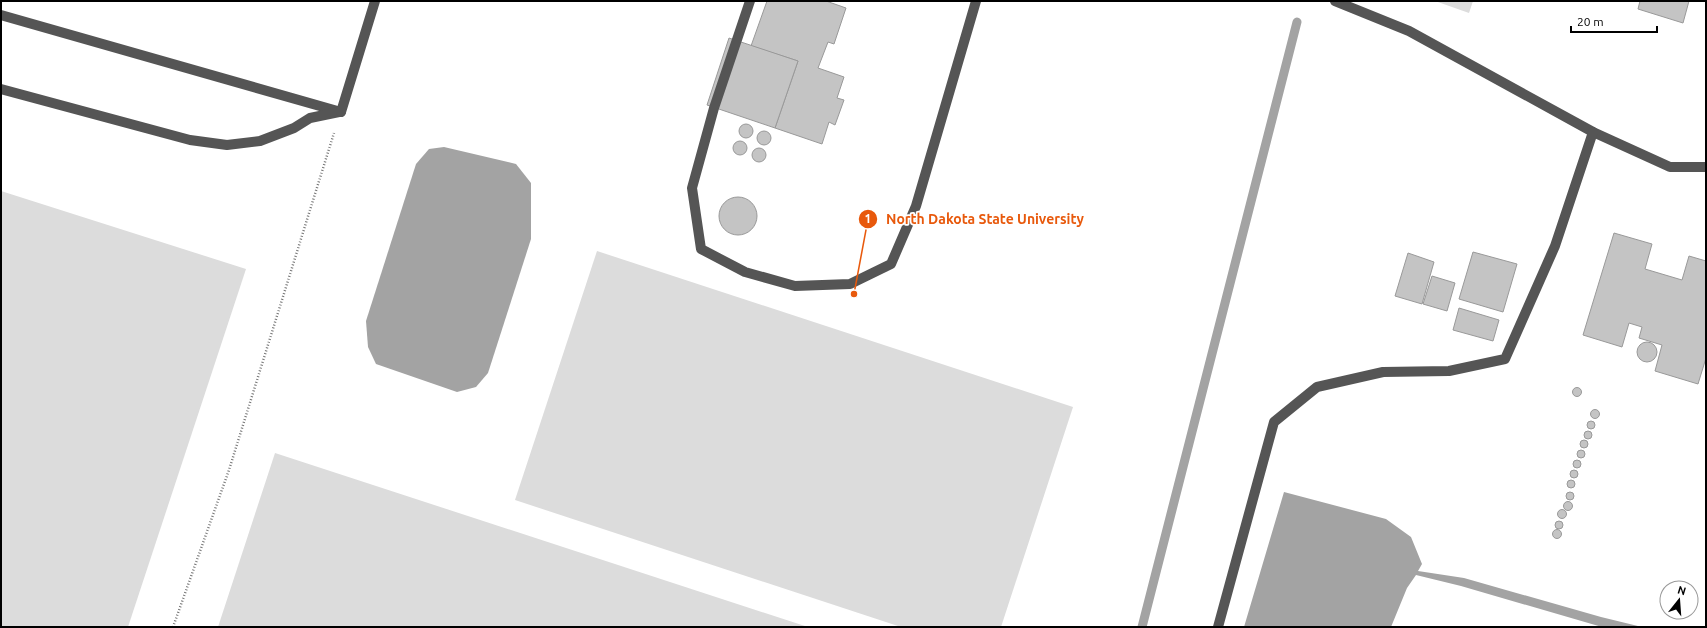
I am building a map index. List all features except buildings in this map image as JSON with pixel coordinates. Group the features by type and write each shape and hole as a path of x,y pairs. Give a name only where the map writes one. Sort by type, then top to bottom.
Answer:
{"street":[{"path":"341,112 375,1"},
{"path":"750,1 714,108 692,188 701,249 745,272 795,286 850,284 891,264 916,206 976,1"},
{"path":"1335,1 1409,31 1593,132 1670,167 1706,167"},
{"path":"1,15 341,112"},
{"path":"1,89 190,140 227,145 260,141 294,128 310,118 341,112"},
{"path":"1218,627 1274,422 1317,387 1383,372 1449,371 1505,358 1554,246 1593,132"}],"path":[{"path":"173,627 229,470 341,112"}],"shaded area":[{"path":"1435,1 1473,1 1469,13"},
{"path":"444,147 516,164 531,183 531,239 488,373 476,387 457,392 376,364 368,347 366,321 416,164 429,149"},
{"path":"1,191 246,269 128,627 1,627"},
{"path":"597,251 1073,407 1001,627 901,627 515,500"},
{"path":"275,453 808,627 218,627"},
{"path":"1284,492 1386,519 1411,537 1422,564 1418,571 1464,578 1601,617 1642,627 1602,627 1461,586 1416,575 1407,588 1391,627 1244,627"}],"waterway":[{"path":"1142,627 1297,22"}],"place":[{"name":"North Dakota State University","path":"854,294"}]}
